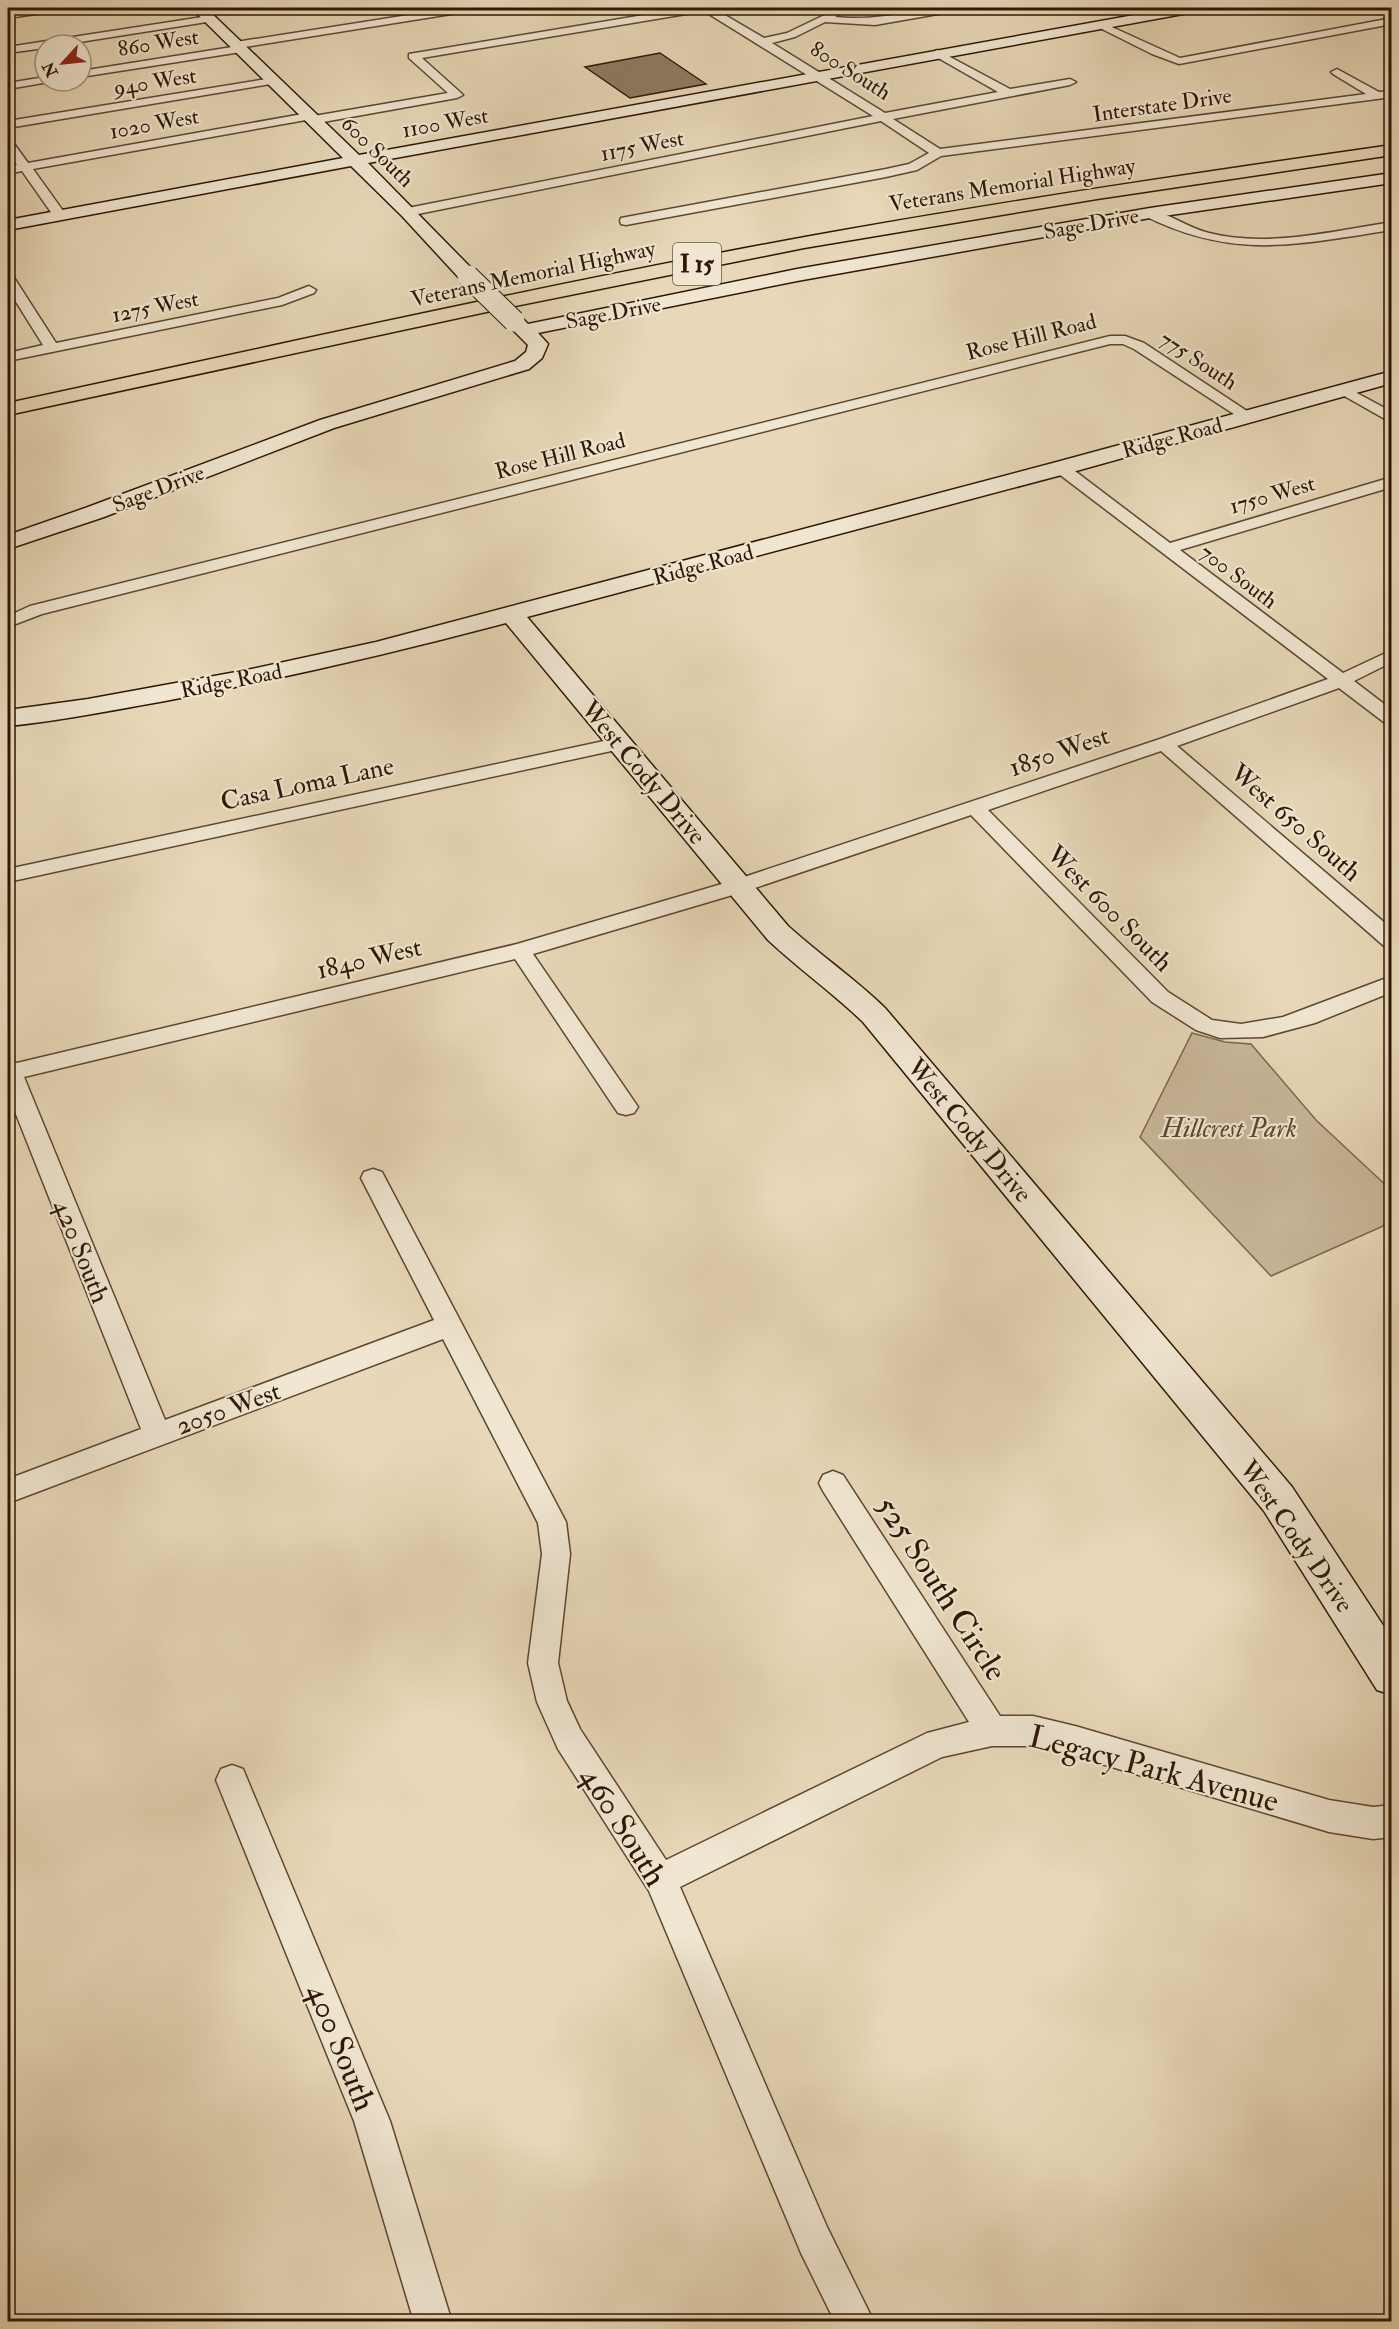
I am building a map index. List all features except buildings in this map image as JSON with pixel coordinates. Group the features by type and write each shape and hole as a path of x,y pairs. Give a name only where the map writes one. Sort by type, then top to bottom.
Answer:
{"highway":[{"name":"Veterans Memorial Highway","path":"333,320 566,271 978,196 1392,134"},
{"name":"Veterans Memorial Highway","path":"8,409 572,288 805,243 993,210 1392,150"}],"street":[{"path":"8,15 57,8"},
{"name":"860 West","path":"93,72 470,8"},
{"name":"1020 West","path":"8,170 457,94 413,56 702,8"},
{"name":"800 South","path":"707,8 819,76 938,153"},
{"path":"762,42 791,35 844,8"},
{"path":"824,20 853,24 876,23 955,8"},
{"name":"1100 West","path":"8,225 819,76 937,52 993,45 1194,8"},
{"path":"8,50 203,13"},
{"name":"600 South","path":"203,13 408,212 468,276 519,325"},
{"path":"1100,25 1179,61 1392,21"},
{"path":"937,52 1010,94"},
{"path":"1337,72 1376,95"},
{"name":"940 West","path":"8,125 273,81"},
{"path":"8,86 33,82"},
{"name":"1175 West","path":"408,212 1070,82"},
{"name":"Interstate Drive","path":"626,221 886,173 913,166 938,153 1392,94"},
{"path":"8,144 60,215"},
{"name":"Sage Drive","path":"519,325 1150,213 1392,178"},
{"path":"1150,213 1193,233 1233,242 1268,244 1392,226"},
{"path":"8,279 52,348"},
{"name":"1275 West","path":"8,357 282,301 309,290"},
{"name":"Sage Drive","path":"8,542 96,512 327,424 522,365 535,354 538,344 519,325"},
{"name":"Rose Hill Road","path":"8,622 36,610 1087,345 1110,340 1125,340"},
{"name":"775 South","path":"1125,340 1139,346 1248,417"},
{"name":"Ridge Road","path":"8,718 88,707 247,678 379,649 1061,468 1392,377"},
{"path":"1344,390 1392,419"},
{"name":"700 South","path":"1061,468 1392,719"},
{"name":"1750 West","path":"1166,549 1392,482"},
{"name":"West Cody Drive","path":"513,615 618,744 778,933 804,957 848,989 874,1015 1278,1499 1392,1676"},
{"name":"1850 West","path":"740,886 1164,744 1341,681 1392,655"},
{"name":"Casa Loma Lane","path":"8,876 618,744"},
{"name":"West 650 South","path":"1164,744 1392,941"},
{"name":"West 600 South","path":"975,808 1160,997 1190,1018 1219,1030 1253,1032 1279,1027 1392,983"},
{"name":"1840 West","path":"8,1071 520,951 740,886"},
{"path":"520,951 626,1107"},
{"name":"420 South","path":"8,1071 156,1434"},
{"name":"460 South","path":"373,1178 552,1522 556,1554 543,1663 552,1702 569,1739 660,1880 814,2240 855,2322"},
{"name":"2050 West","path":"8,1491 448,1326"},
{"name":"525 South Circle","path":"832,1483 992,1731"},
{"name":"Legacy Park Avenue","path":"660,1880 938,1743 992,1731 1033,1731 1075,1741 1329,1816 1372,1823 1392,1821"},
{"name":"400 South","path":"232,1780 372,2121 433,2322"}],"green space":[{"name":"Hillcrest Park","path":"1192,1033 1225,1042 1251,1044 1316,1120 1391,1190 1390,1223 1271,1276 1140,1137"}]}
